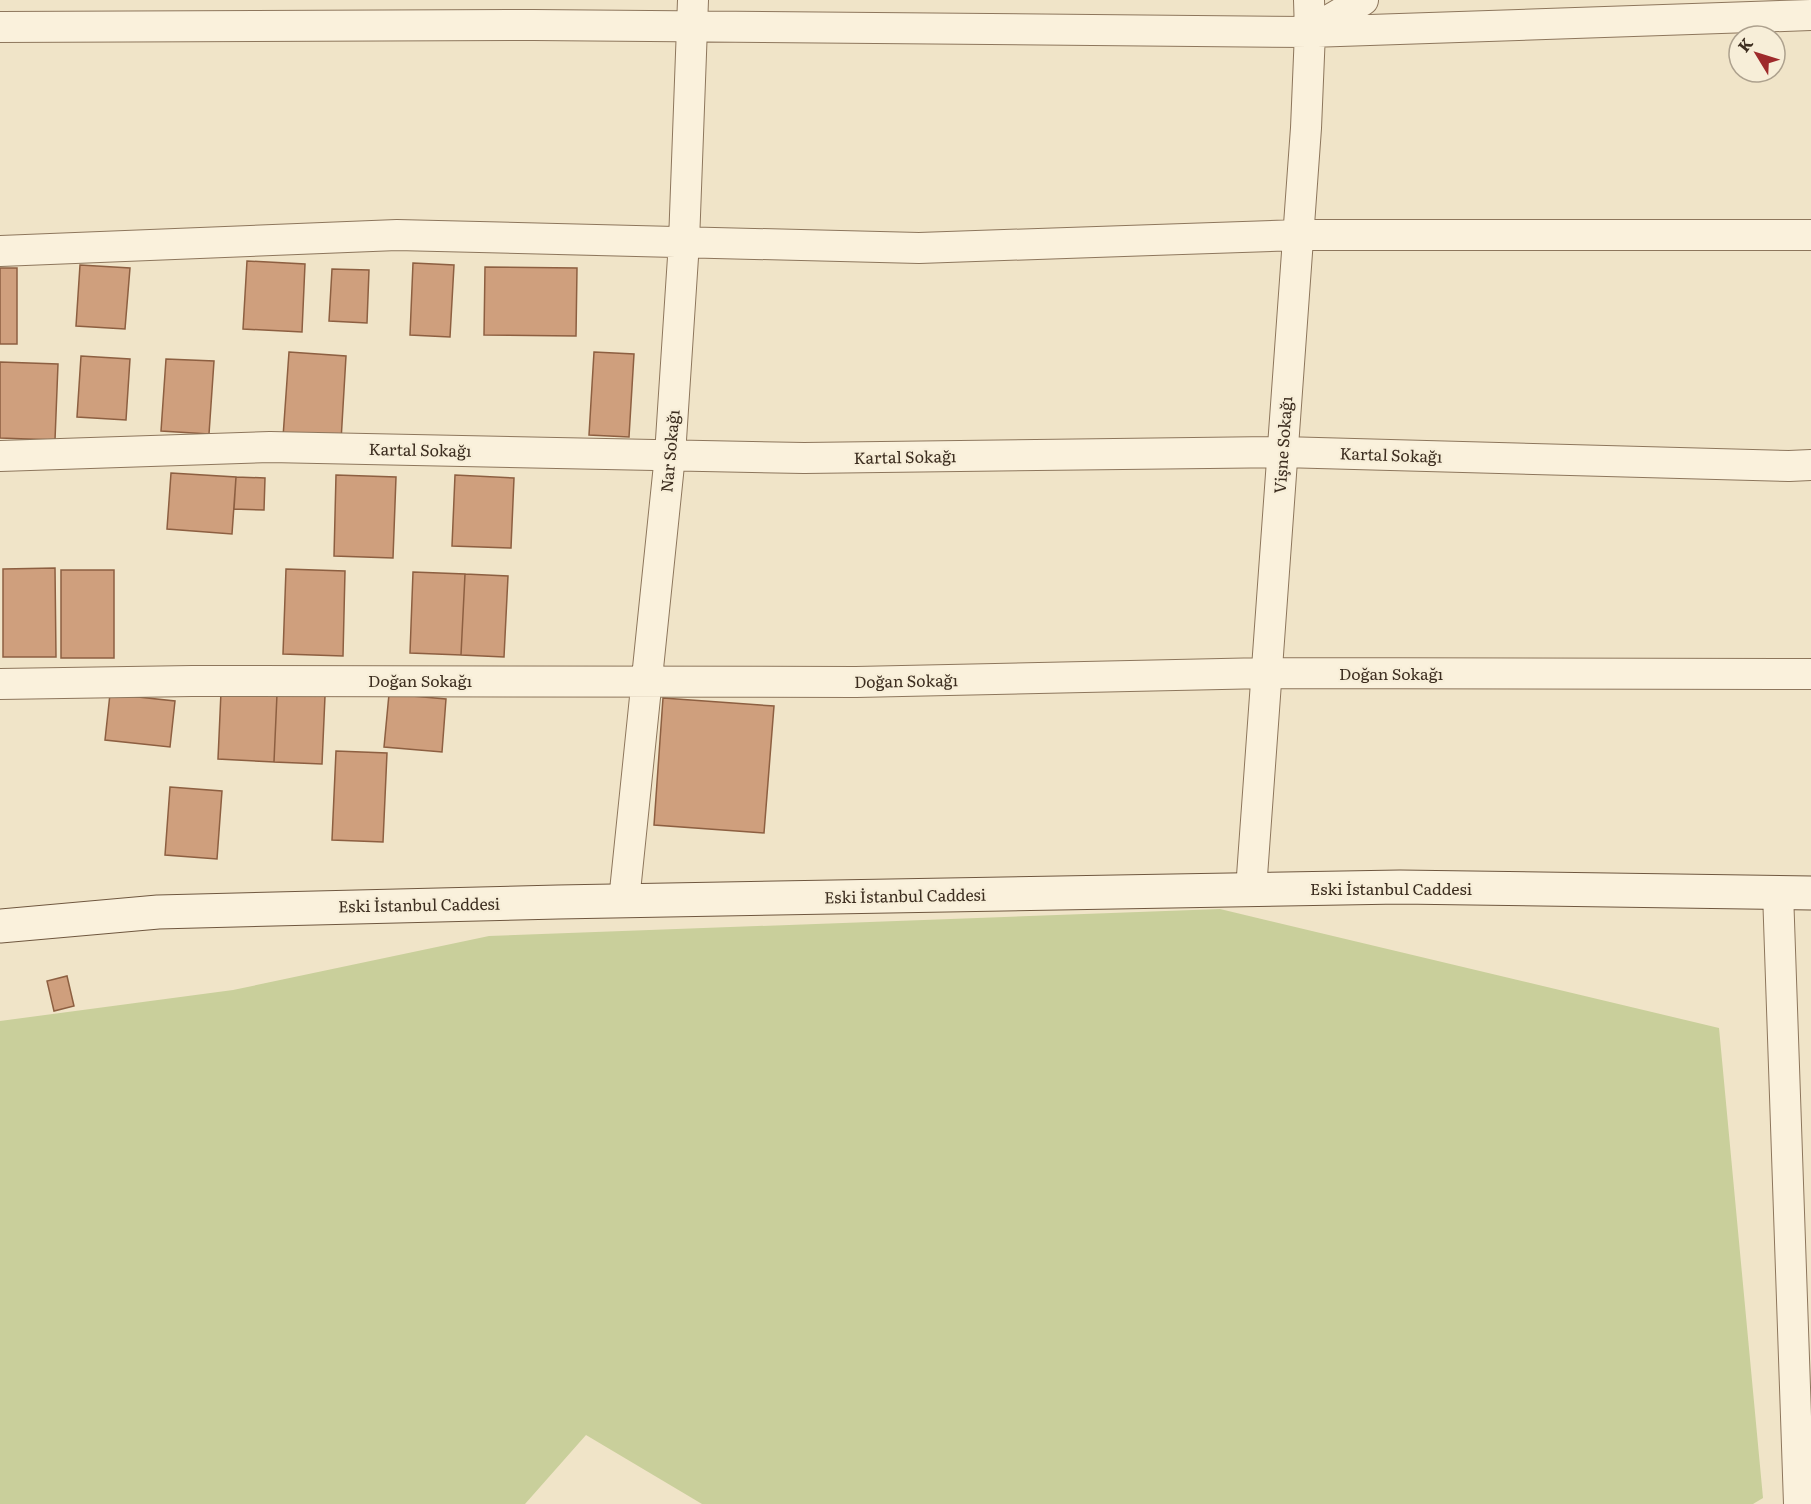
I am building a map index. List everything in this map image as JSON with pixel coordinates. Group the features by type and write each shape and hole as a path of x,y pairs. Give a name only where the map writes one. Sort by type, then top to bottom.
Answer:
{"main road":[{"name":"Eski İstanbul Caddesi","path":"0,926 158,912 624,901 1400,888 1811,893"}],"street":[{"name":"Vişne Sokağı","path":"1251,890 1298,235 1310,32 1309,0"},
{"path":"1310,32 1363,0"},
{"path":"0,27 510,25 693,13 1310,32 1666,10 1811,15"},
{"name":"Nar Sokağı","path":"624,901 670,455 684,242 693,13"},
{"path":"0,251 397,235 919,248 1298,235 1811,235"},
{"name":"Kartal Sokağı","path":"0,456 270,447 804,458 1282,452 1811,465"},
{"name":"Doğan Sokağı","path":"0,684 192,681 868,682 1267,674 1811,674"},
{"path":"1778,892 1799,1504"}],"green space":[{"path":"1220,909 1719,1028 1763,1498 1753,1504 702,1504 586,1435 525,1504 0,1504 0,1021 233,990 489,936"}],"building":[{"path":"247,261 305,264 302,332 243,329"},
{"path":"413,263 454,265 450,337 410,335"},
{"path":"80,265 130,268 125,329 76,326"},
{"path":"485,267 577,268 576,336 484,335"},
{"path":"0,268 17,268 17,344 0,344"},
{"path":"332,269 369,270 367,323 329,321"},
{"path":"289,352 346,356 341,441 283,437"},
{"path":"594,352 634,354 629,437 589,435"},
{"path":"81,356 130,359 126,420 77,417"},
{"path":"166,359 214,361 209,434 161,431"},
{"path":"0,362 58,364 55,440 0,438"},
{"path":"171,473 236,477 232,534 167,529"},
{"path":"336,475 396,477 393,558 334,556"},
{"path":"455,475 514,478 511,548 452,546"},
{"path":"236,477 265,478 264,510 234,509"},
{"path":"55,568 56,657 3,657 3,569"},
{"path":"286,569 345,571 343,656 283,654"},
{"path":"61,570 114,570 114,658 61,658"},
{"path":"413,572 465,574 461,655 410,653"},
{"path":"465,574 508,576 504,657 461,655"},
{"path":"221,692 277,694 274,762 218,759"},
{"path":"110,694 175,701 170,747 105,740"},
{"path":"277,694 325,696 322,764 274,762"},
{"path":"389,694 446,699 442,752 384,747"},
{"path":"663,698 774,706 764,833 654,825"},
{"path":"336,751 387,753 383,842 332,840"},
{"path":"170,787 222,791 217,859 165,855"},
{"path":"67,976 74,1006 54,1011 47,981"}]}
